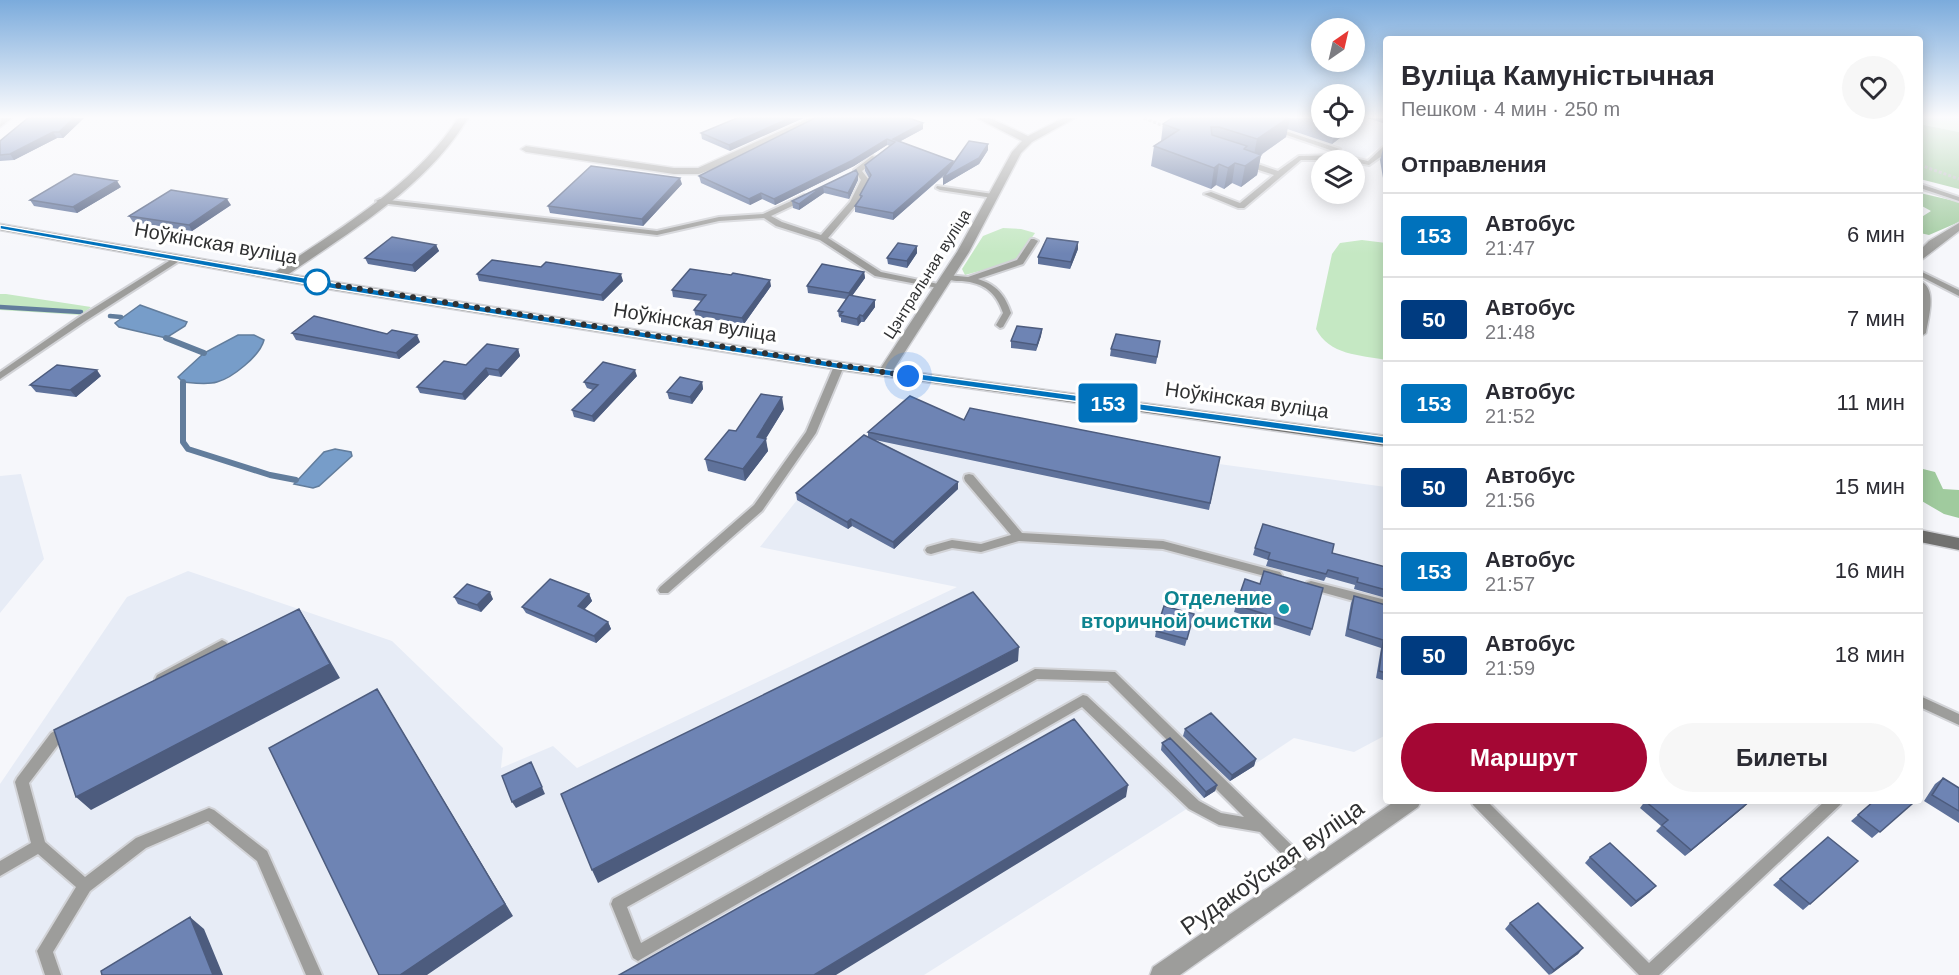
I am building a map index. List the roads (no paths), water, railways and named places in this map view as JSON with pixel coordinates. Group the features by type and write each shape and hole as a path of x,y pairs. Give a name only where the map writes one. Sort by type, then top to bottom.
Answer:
{"main road":[{"name":"Ноўкінская вуліца","path":"0,227 839,366 1383,441"},
{"path":"1923,537 1959,544"}],"street":[{"path":"279,275 380,201 426,164"},
{"path":"624,164 674,171 699,171 719,164"},
{"name":"Цэнтральная вуліца","path":"885,372 943,283 1011,164"},
{"path":"1923,254 1933,243 1959,226"},
{"path":"1923,293 1925,298 1923,312"},
{"name":"Рудакоўская вуліца","path":"1161,975 1407,804"}],"lane":[{"path":"848,176 868,164"},
{"path":"1248,164 1280,174"},
{"path":"1208,194 1241,206 1292,164"},
{"path":"823,238 853,203 865,180 858,170"},
{"path":"1923,187 1959,199"},
{"path":"940,188 993,196"},
{"path":"380,201 657,233 719,219 765,216 816,190"},
{"path":"765,216 779,224 823,238 878,274 943,283 969,279 1020,262 1034,241"},
{"path":"0,376 81,320 180,258"},
{"path":"1923,275 1959,293"},
{"path":"969,279 992,288 1004,298 1007,313 1000,325"},
{"path":"664,590 758,508 811,433 839,366"},
{"path":"969,478 1018,537"},
{"path":"930,550 952,544 981,548 1018,537 1163,545 1383,604"},
{"path":"149,685 222,645"},
{"path":"1265,828 1219,819 1194,805 1083,700 638,953 618,904 1035,674 1111,676 1265,828 1310,873"},
{"path":"1923,702 1959,720"},
{"path":"77,725 56,736 22,782 39,846 86,886"},
{"path":"1481,804 1649,974 1832,804"},
{"path":"53,975 45,951 86,886 141,843 209,814 262,856 314,975"},
{"path":"0,869 39,846"}],"water":[{"path":"140,305 187,322 185,326 166,338 119,327 115,323"},
{"path":"238,335 254,335 264,340 257,353 237,371 223,380 200,384 183,382 178,377 204,353"},
{"path":"335,449 351,452 352,456 319,486 313,488 294,484 324,452"}],"waterway":[{"path":"0,307 81,312"},
{"path":"110,316 121,317"},
{"path":"166,338 204,353"},
{"path":"183,382 183,442 188,449 270,475 296,480"}],"place":[{"name":"Отделение вторичной очистки","path":"1284,609"}]}
